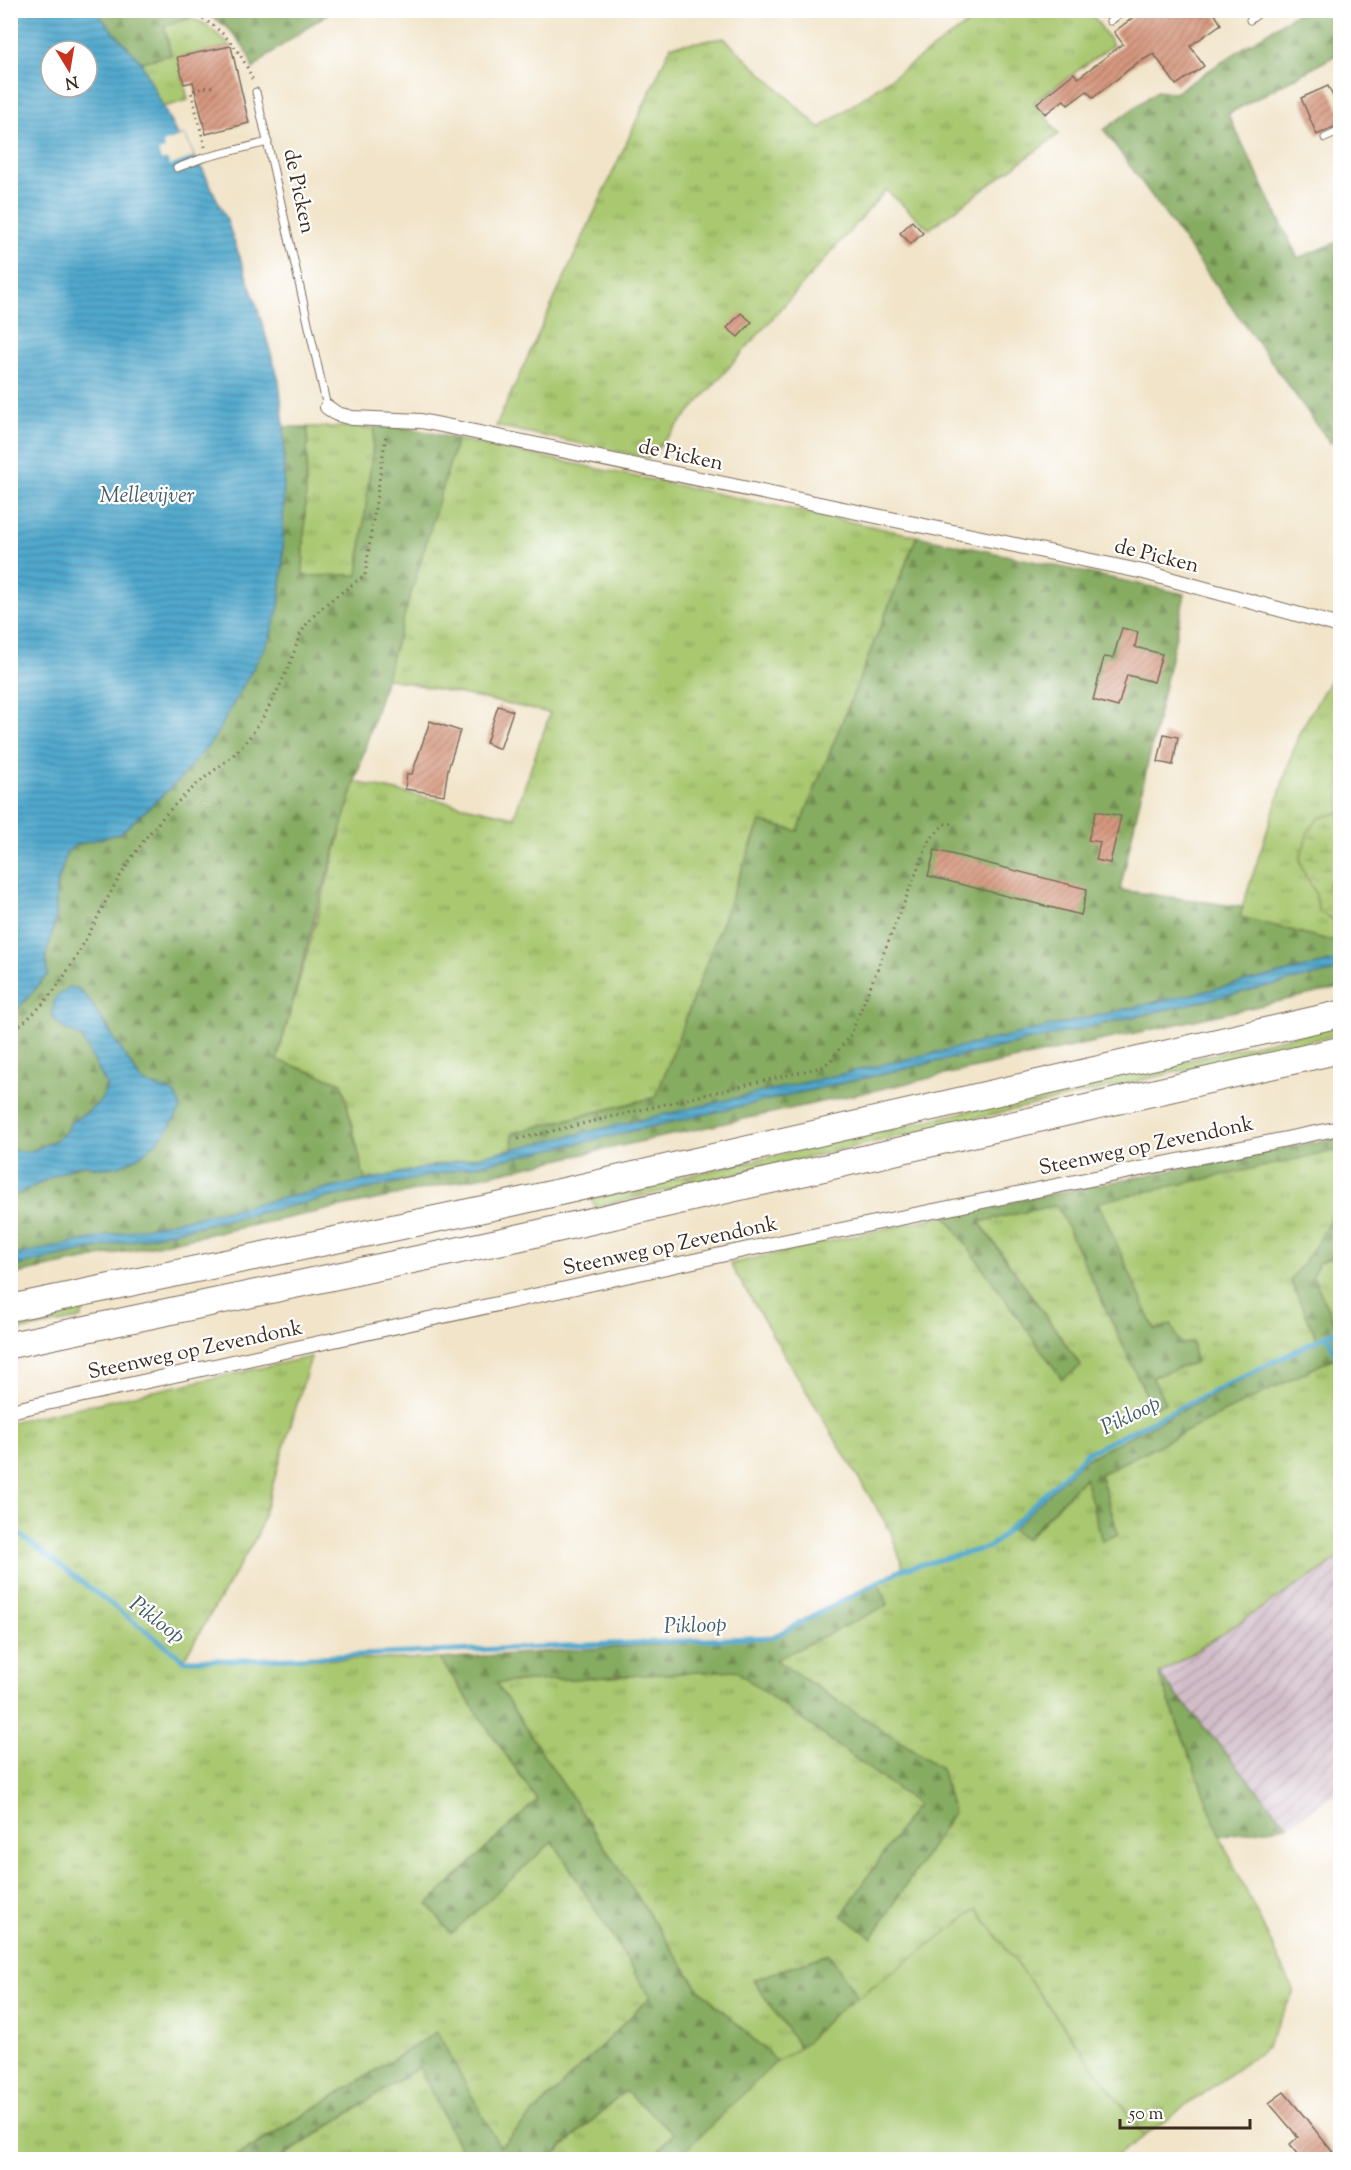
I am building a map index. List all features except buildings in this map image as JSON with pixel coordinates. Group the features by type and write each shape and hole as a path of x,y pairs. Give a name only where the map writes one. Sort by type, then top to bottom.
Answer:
{"highway":[{"path":"10,1308 519,1201 1341,1014"},
{"path":"10,1345 517,1238 1336,1053"}],"street":[{"name":"de Picken","path":"327,407 336,414 352,418 389,419 451,427 1144,572 1341,626"},
{"name":"Steenweg op Zevendonk","path":"10,1411 748,1249 1341,1128"}],"lane":[{"path":"1110,21 1125,10"},
{"path":"1250,20 1263,10"},
{"name":"de Picken","path":"256,92 318,380 327,407"},
{"path":"1325,138 1341,130"},
{"path":"177,168 208,157 268,142"}],"path":[{"path":"187,10 212,24 229,38 243,55 256,92"},
{"path":"208,157 191,91 213,86"},
{"path":"10,1032 42,1005 64,976 92,932 127,864 144,840 172,807 243,746 266,712 302,633 319,611 365,575 389,419"},
{"path":"518,1138 822,1067 831,1060 851,1034 928,841 944,824 956,823"}],"shaded area":[{"path":"1340,1558 1340,1791 1288,1826 1159,1674"}],"green space":[{"path":"266,10 267,12 331,11 267,56 253,69 250,59 234,34 219,21 201,11"},
{"path":"1301,10 1340,11 1340,53 1228,114 1298,258 1340,241 1340,441 1330,443 1104,130 1157,91 1175,93"},
{"path":"95,11 173,11 191,18 164,26 171,55 141,62"},
{"path":"986,11 1090,11 1113,45 1034,102 1059,134 929,229 886,190 649,458 496,426 671,46 724,38 820,128"},
{"path":"191,18 205,24 231,46 178,57 188,100 163,107 141,62 171,55 164,26"},
{"path":"284,427 308,427 303,576 358,575 375,427 405,427 457,439 315,916 277,1060 342,1083 365,1181 513,1149 512,1133 656,1097 760,822 798,831 917,536 1185,594 1120,890 1243,907 1240,917 1340,943 1340,988 370,1201 11,1275 11,1197 52,1176 76,1167 93,1166 160,1138 181,1108 158,1087 147,1085 140,1079 91,1003 79,989 75,1032 82,1038 107,1086 102,1099 89,1111 71,1122 65,1133 52,1142 29,1152 11,1150 10,1017 48,974 45,959 56,918 56,888 67,852 76,845 121,832 141,814 279,607 283,565"},
{"path":"308,427 375,427 358,575 303,576"},
{"path":"457,439 917,536 798,831 760,822 656,1097 512,1133 513,1149 365,1181 342,1083 277,1060 355,782 514,817 550,713 385,678"},
{"path":"1340,663 1340,943 1239,917 1299,733"},
{"path":"1340,812 1340,923 1319,912 1315,892 1302,869 1300,859 1308,832 1319,818"},
{"path":"1340,1025 1340,1034 595,1207 591,1198"},
{"path":"1340,1137 1340,1150 1098,1202 1155,1330 1171,1324 1181,1345 1192,1342 1196,1362 1152,1377 1165,1403 1152,1407 1057,1205 979,1222 1081,1366 1062,1379 945,1215"},
{"path":"1340,1150 1338,1204 1318,1244 1290,1280 1318,1341 1084,1460 1026,1540 1086,1476 1102,1541 1118,1533 1100,1474 1340,1355 1340,1558 1159,1674 1220,1836 1294,1991 1266,2048 1144,2136 977,1909 859,1999 829,1954 753,1980 800,2048 777,2061 698,1988 495,1683 735,1670 918,1804 842,1915 871,1937 941,1769 775,1660 888,1605 878,1581 903,1568 891,1532 730,1264 945,1215 1081,1366 979,1221 1057,1205 1152,1407 1152,1377 1195,1362 1192,1342 1182,1345 1155,1330 1097,1201"},
{"path":"1340,1184 1340,1233 1331,1258 1318,1263 1313,1276 1340,1336 1340,1355 1100,1474 1118,1534 1102,1541 1085,1477 1025,1540 1012,1529 1084,1460 1318,1341 1290,1280 1322,1235 1334,1211"},
{"path":"1340,1233 1340,1336 1313,1276 1317,1263 1331,1258"},
{"path":"85,1308 80,1319 11,1332 11,1323"},
{"path":"311,1357 258,1534 184,1659 440,1659 537,1800 428,1904 451,1933 553,1841 651,1997 499,2148 437,2032 232,2159 11,2159 10,1422"},
{"path":"878,1581 888,1605 775,1660 941,1768 953,1813 872,1938 842,1915 917,1804 735,1670 496,1683 698,1988 777,2061 677,2159 651,2159 674,2133 625,2091 549,2159 465,2159 419,2067 278,2159 232,2160 437,2032 500,2147 650,1997 553,1841 451,1934 428,1904 537,1800 440,1659 772,1637"},
{"path":"1159,1674 1288,1826 1220,1836"},
{"path":"977,1909 1144,2136 1111,2160 677,2159 777,2061 800,2048 829,2019"},
{"path":"829,1954 859,1999 829,2019 800,2048 753,1980"},
{"path":"419,2067 465,2159 278,2160"},
{"path":"625,2091 674,2133 651,2159 549,2160"}],"water":[{"name":"Mellevijver","path":"11,11 95,11 141,62 178,137 185,135 226,218 257,306 279,381 284,427 283,565 279,607 269,640 213,740 178,781 121,833 76,845 67,852 56,888 56,918 45,959 48,974 11,1017"},
{"path":"1340,960 1340,970 575,1144 11,1267 11,1256 513,1149"},
{"path":"69,987 79,989 91,1003 140,1079 174,1094 181,1108 167,1130 137,1158 112,1167 99,1168 84,1165 73,1167 11,1197 11,1150 29,1152 52,1142 65,1133 71,1122 89,1111 102,1099 107,1086 82,1038 59,1025 52,1015 55,998"}],"pier":[{"path":"185,135 194,157 170,166 167,159 162,161 158,152 165,149 163,143"}],"waterway":[{"name":"Pikloop","path":"10,1527 184,1660 246,1660 773,1637 903,1569 990,1547 1087,1453 1340,1329"},
{"path":"1327,1335 1340,1364"}]}
